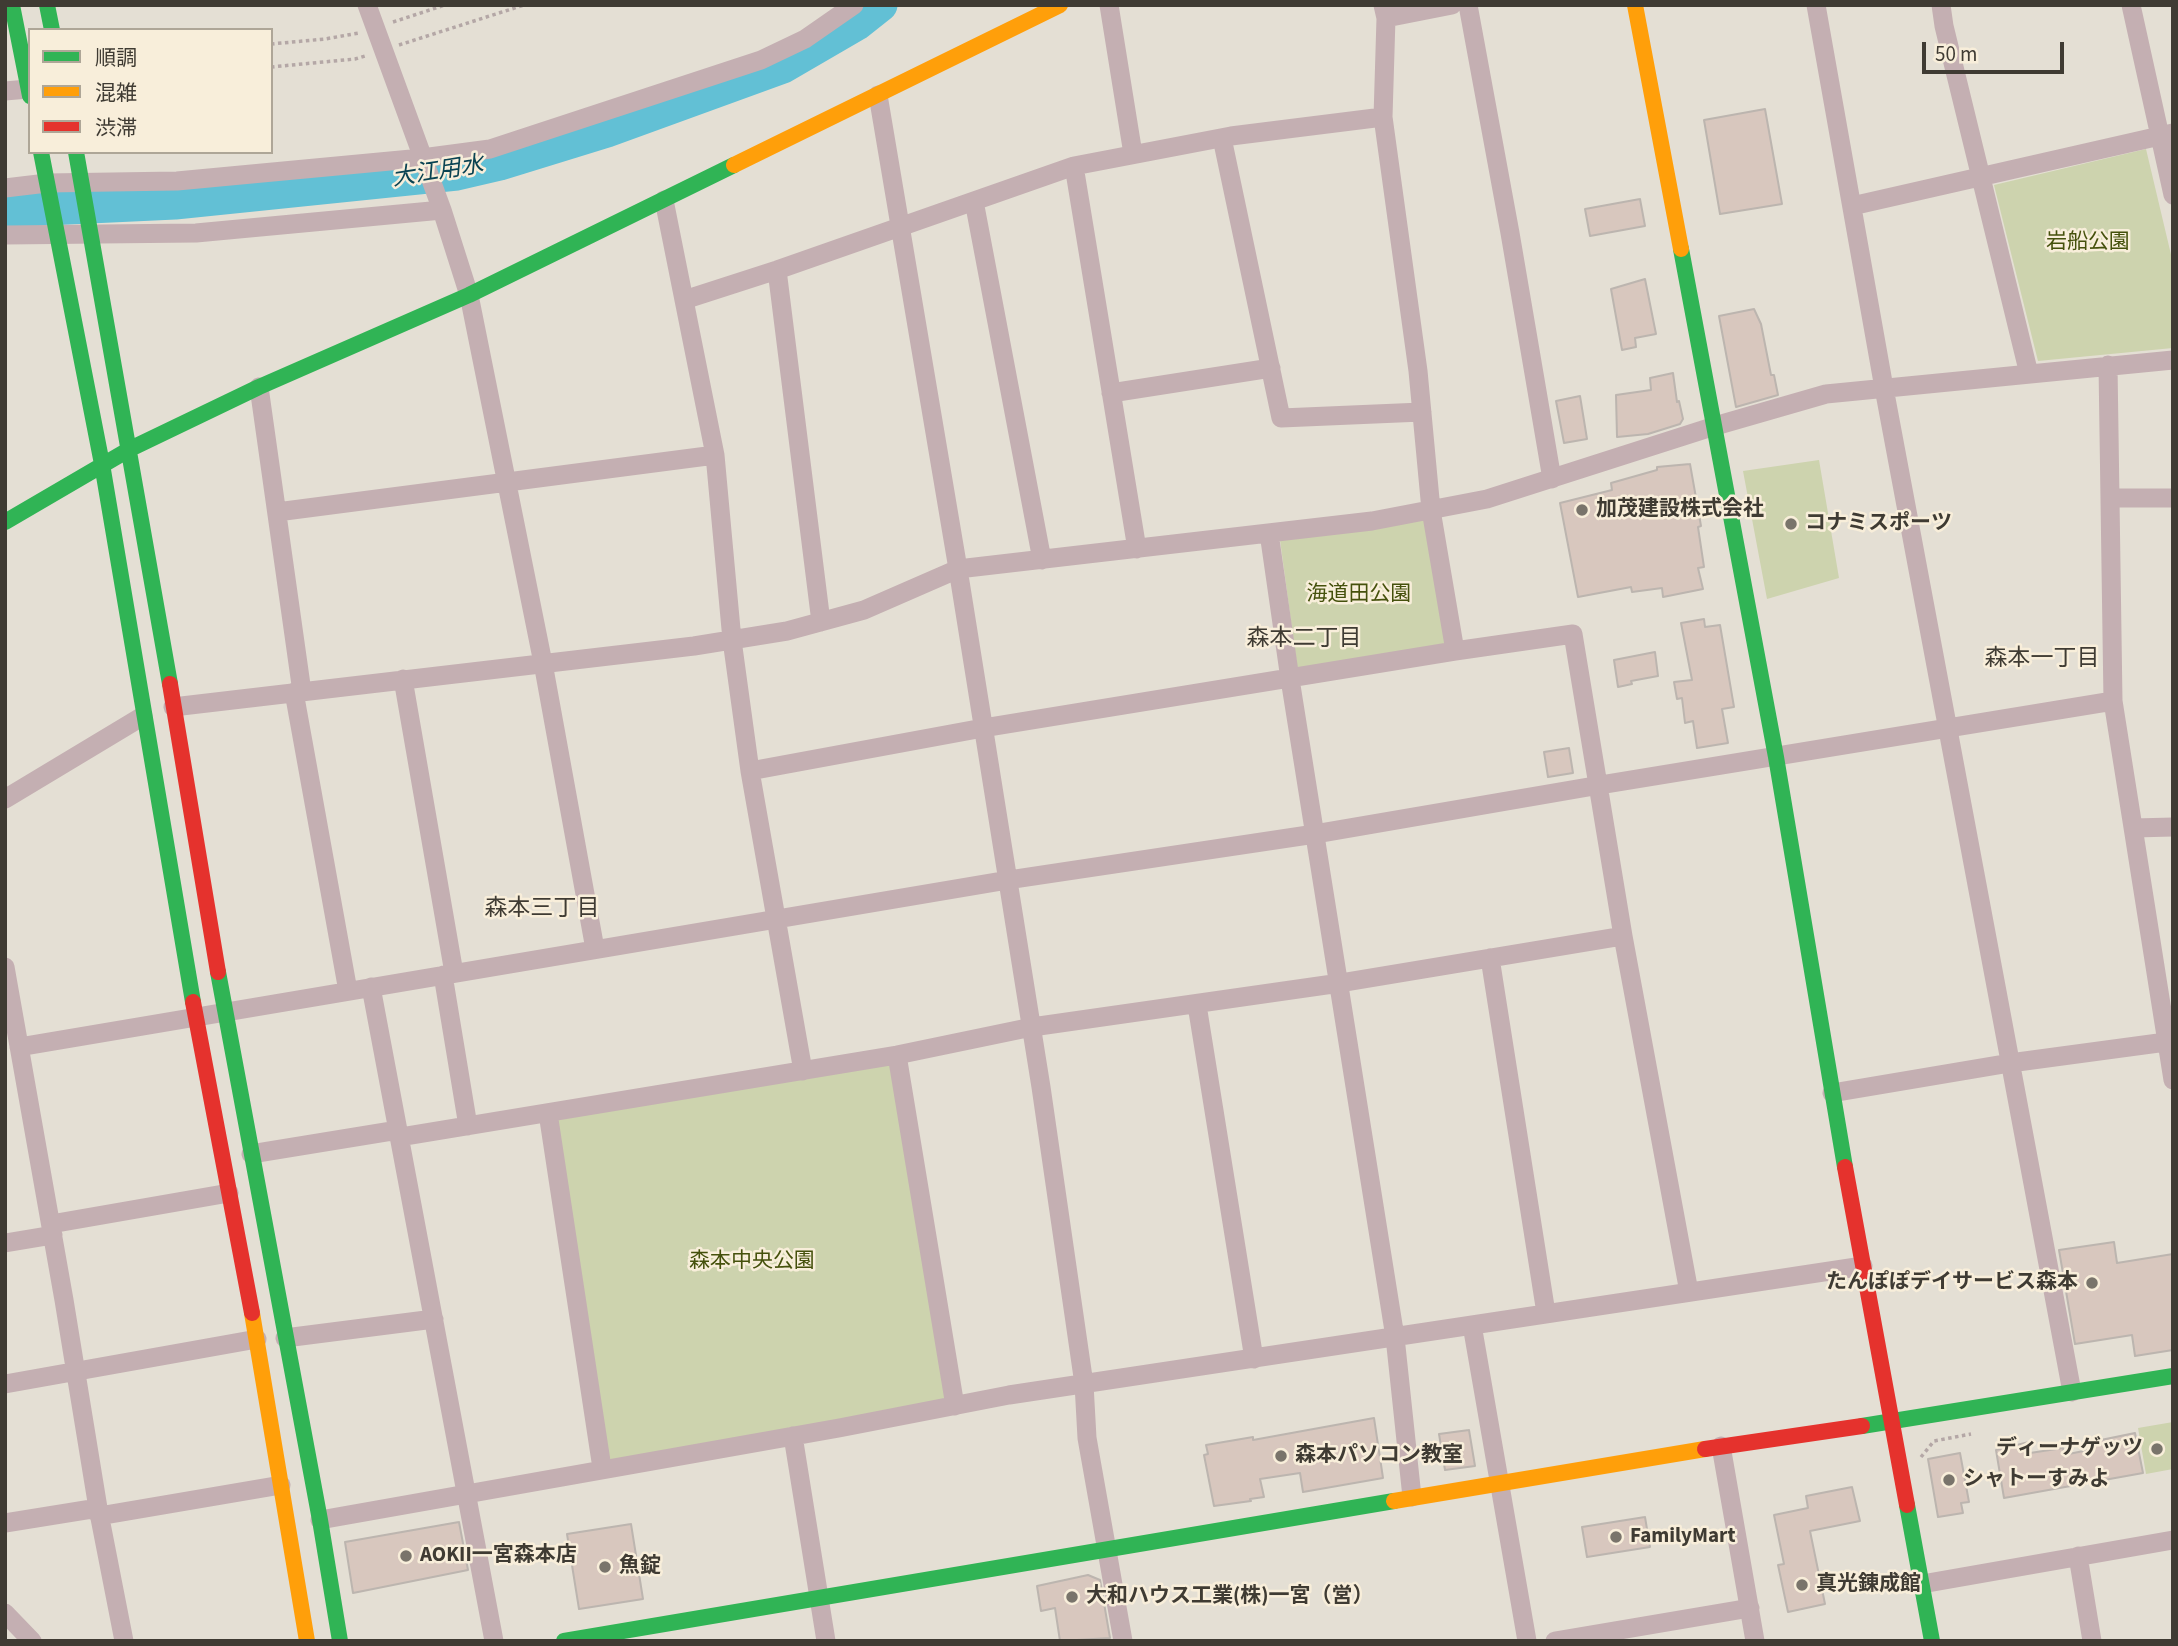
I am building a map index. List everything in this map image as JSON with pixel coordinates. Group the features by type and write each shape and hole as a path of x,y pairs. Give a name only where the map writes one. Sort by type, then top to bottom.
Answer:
{"street":[{"path":"12,5 28,88"},
{"path":"47,5 52,28"},
{"path":"367,5 440,205 469,295 543,663 595,950"},
{"path":"5,188 177,181 423,161 490,149 761,60 805,38 854,5"},
{"path":"5,522 130,449 259,387 469,295 1060,5"},
{"path":"1109,5 1133,154"},
{"path":"1452,5 1385,12 1383,117 1422,412 1431,510 1455,651"},
{"path":"1468,5 1552,480"},
{"path":"1635,5 1776,757 1832,1093 1932,1641"},
{"path":"1816,5 1884,388 2072,1392"},
{"path":"1941,5 2029,374"},
{"path":"2131,5 2166,134 2173,194"},
{"path":"5,91 28,93"},
{"path":"877,95 958,569 1032,1027 1084,1384 1087,1437 1123,1641"},
{"path":"684,300 1074,166 1222,138 1383,117"},
{"path":"1852,206 2166,134"},
{"path":"1222,138 1281,418 1422,412"},
{"path":"41,154 102,464 143,716 196,1018 257,1339 307,1641"},
{"path":"75,154 130,449 225,1012 340,1641"},
{"path":"1074,166 1137,549"},
{"path":"664,200 715,455 732,640 750,771 803,1071"},
{"path":"974,201 1042,560"},
{"path":"5,235 55,231 196,233 440,205"},
{"path":"777,270 821,622"},
{"path":"173,707 732,640 787,631 864,610 958,569 1372,521 1487,499 1715,426 1826,394 2173,360"},
{"path":"2108,365 2113,701 2134,828 2164,972 2166,1042 2173,1080"},
{"path":"1111,393 1271,368"},
{"path":"259,387 298,692 348,991"},
{"path":"277,512 715,455"},
{"path":"2110,498 2173,498"},
{"path":"1269,533 1395,1337 1412,1497"},
{"path":"750,771 983,728 1573,634 1623,936 1689,1292"},
{"path":"403,679 449,974 468,1126"},
{"path":"19,1047 1008,880 1315,834 2113,701"},
{"path":"5,799 143,716"},
{"path":"2134,828 2173,827"},
{"path":"251,1154 468,1126 897,1055 1032,1027 1340,983 1623,936"},
{"path":"1490,958 1546,1313"},
{"path":"5,967 52,1229 98,1512 124,1641"},
{"path":"371,987 495,1641"},
{"path":"1197,1005 1254,1359"},
{"path":"1832,1093 2010,1063 2166,1042"},
{"path":"897,1055 955,1406"},
{"path":"548,1113 602,1468"},
{"path":"5,1243 52,1229 229,1193"},
{"path":"320,1520 1084,1384 1863,1266"},
{"path":"285,1338 434,1319"},
{"path":"1472,1325 1527,1641"},
{"path":"5,1384 257,1339"},
{"path":"564,1641 1721,1446 1892,1422 2173,1376"},
{"path":"793,1436 826,1641"},
{"path":"1721,1446 1755,1641"},
{"path":"5,1523 281,1485"},
{"path":"1922,1584 2173,1540"},
{"path":"2078,1556 2092,1641"},
{"path":"1555,1641 1610,1636 1750,1608"},
{"path":"5,1613 32,1641"}],"path":[{"path":"1918,1459 1934,1441 1974,1433"}],"green space":[{"name":"岩船公園","path":"2146,149 2173,263 2173,348 2038,361 1994,185"},
{"name":"コナミスポーツ","path":"1819,460 1839,578 1767,599 1743,471"},
{"name":"海道田公園","path":"1426,520 1446,645 1298,673 1280,540"},
{"name":"森本中央公園","path":"899,1063 955,1406 602,1468 548,1113"},
{"name":"ディーナゲッツ","path":"2173,1422 2173,1469 2146,1474 2138,1428"}],"building":[{"path":"1765,109 1782,204 1720,214 1704,120"},
{"path":"1640,199 1645,226 1590,236 1585,209"},
{"path":"1645,279 1656,334 1635,338 1636,347 1622,350 1611,289"},
{"path":"1754,309 1761,324 1771,375 1774,375 1778,395 1736,407 1719,316"},
{"path":"1673,373 1677,402 1679,401 1683,419 1680,424 1648,434 1617,437 1616,395 1651,390 1650,378"},
{"path":"1580,396 1587,439 1564,443 1556,401"},
{"path":"1690,464 1701,526 1698,527 1704,567 1698,568 1703,589 1663,597 1662,588 1632,592 1631,587 1578,597 1560,503 1612,490 1611,483 1657,470 1657,467"},
{"path":"1704,619 1705,627 1720,625 1734,707 1722,709 1728,743 1697,748 1693,721 1685,723 1682,698 1677,699 1674,682 1692,680 1681,623"},
{"path":"1655,652 1658,676 1631,681 1632,684 1618,687 1614,660"},
{"path":"1569,748 1573,773 1548,777 1544,752"},
{"path":"2114,1242 2117,1263 2173,1254 2173,1350 2135,1356 2132,1335 2075,1344 2059,1250"},
{"path":"1374,1418 1383,1478 1303,1492 1300,1473 1260,1479 1264,1497 1214,1506 1204,1455 1208,1454 1206,1445 1253,1437 1253,1440"},
{"path":"1469,1430 1475,1466 1445,1470 1439,1434"},
{"path":"2135,1433 2143,1473 2004,1498 1996,1450 2029,1442 2030,1453 2063,1448 2064,1455 2093,1449 2091,1442"},
{"name":"シャトーすみよ","path":"1960,1453 1969,1502 1961,1503 1963,1513 1938,1517 1928,1459"},
{"path":"1852,1487 1860,1521 1810,1531 1825,1604 1788,1612 1778,1565 1784,1564 1774,1515 1808,1508 1806,1496"},
{"name":"FamilyMart","path":"1645,1517 1650,1547 1587,1557 1582,1527"},
{"name":"AOKII一宮森本店","path":"459,1522 468,1570 353,1593 345,1542"},
{"name":"魚錠","path":"631,1524 643,1599 579,1609 567,1534"},
{"name":"大和ハウス工業(株)一宮（営）","path":"1088,1575 1100,1580 1110,1638 1060,1641 1055,1608 1041,1611 1037,1586"}],"waterway":[{"name":"大江用水","path":"5,211 175,203 457,174 500,164 607,131 783,67 857,24 881,5"}],"traffic: fast":[{"path":"12,5 28,86"},
{"path":"47,5 52,28"},
{"path":"41,154 102,464 193,1002"},
{"path":"76,154 170,684"},
{"path":"5,522 130,449 259,387 469,295 734,165"},
{"path":"1681,249 1776,757 1845,1167"},
{"path":"218,972 340,1641"},
{"path":"1862,1426 2173,1376"},
{"path":"564,1641 1394,1501"},
{"path":"1907,1505 1932,1641"}],"traffic: slow":[{"path":"734,165 1060,5"},
{"path":"1635,5 1681,249"},
{"path":"252,1313 307,1641"},
{"path":"1394,1501 1705,1449"}],"traffic: jam":[{"path":"170,684 218,972"},
{"path":"193,1002 252,1313"},
{"path":"1845,1167 1907,1505"},
{"path":"1705,1449 1862,1426"}],"place":[{"name":"加茂建設株式会社","path":"1582,510"},
{"name":"コナミスポーツ","path":"1791,524"},
{"name":"たんぽぽデイサービス森本","path":"2092,1283"},
{"name":"ディーナゲッツ","path":"2157,1449"},
{"name":"森本パソコン教室","path":"1281,1456"},
{"name":"シャトーすみよ","path":"1949,1480"},
{"name":"FamilyMart","path":"1616,1537"},
{"name":"AOKII一宮森本店","path":"406,1556"},
{"name":"魚錠","path":"605,1567"},
{"name":"真光錬成館","path":"1802,1585"},
{"name":"大和ハウス工業(株)一宮（営）","path":"1072,1597"}],"district":[{"name":"森本二丁目","path":"1304,640"},
{"name":"森本一丁目","path":"2042,660"},
{"name":"森本三丁目","path":"542,910"}]}
